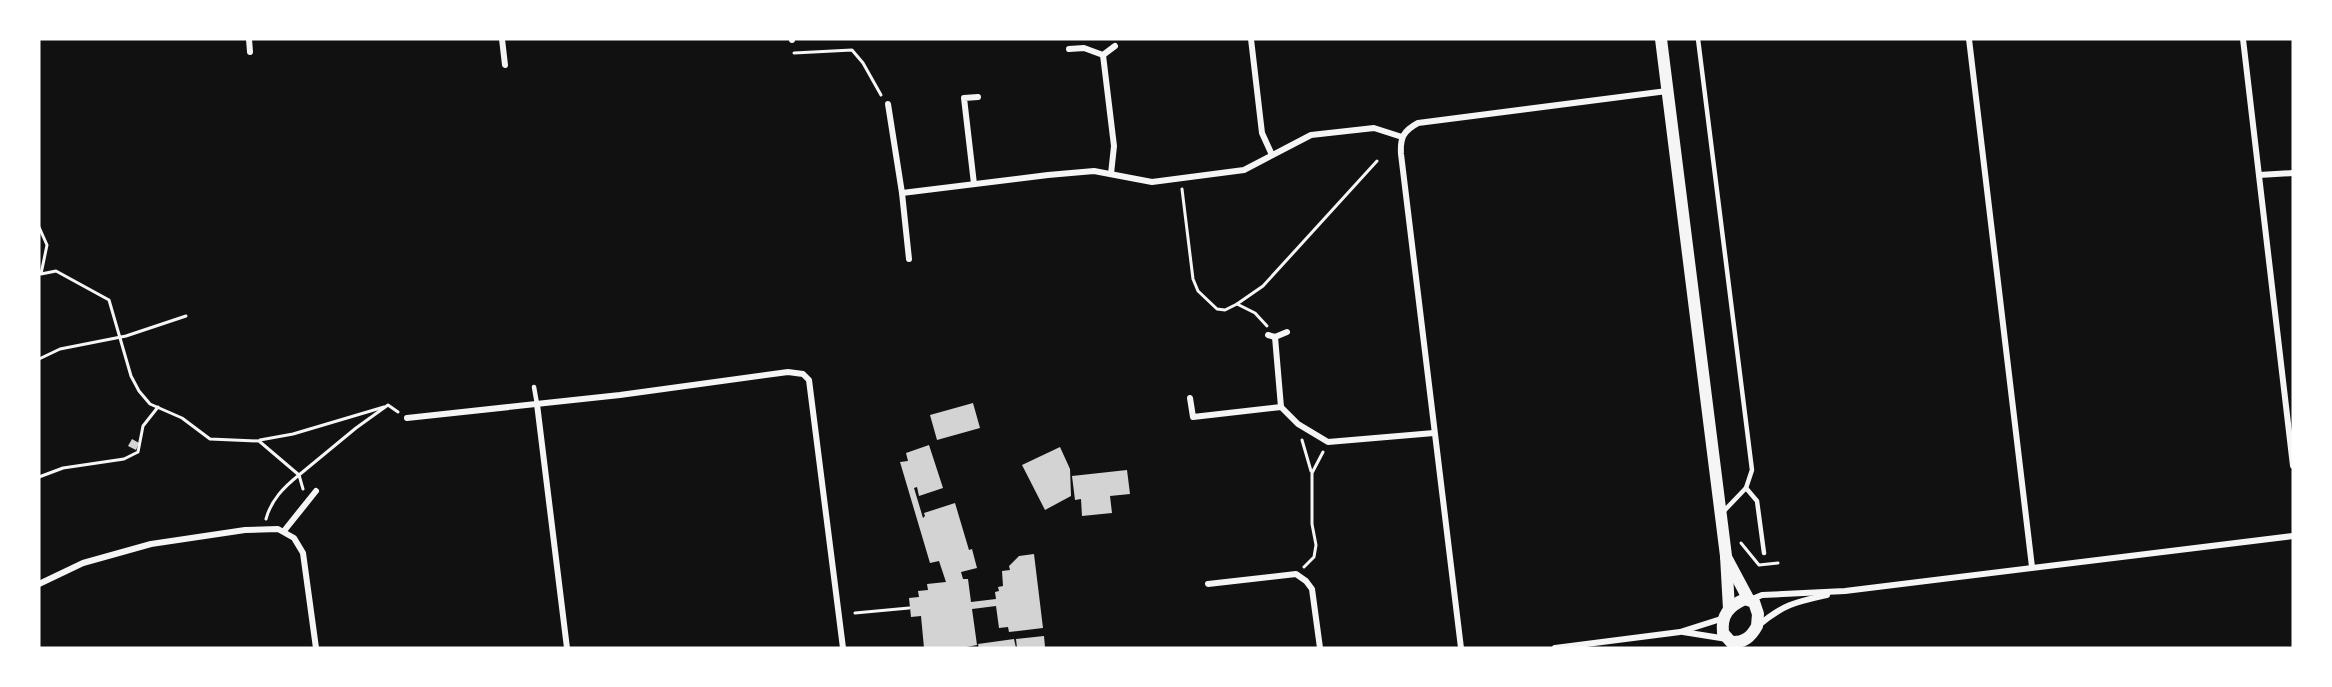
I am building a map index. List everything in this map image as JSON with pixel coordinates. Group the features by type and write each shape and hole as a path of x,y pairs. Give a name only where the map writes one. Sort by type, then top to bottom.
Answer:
{"main road":[{"path":"1661,39 1726,556 1726,613 1723,633 1730,643 1739,642 1755,630"},
{"path":"1726,556 1749,600 1757,608 1759,620 1752,648"},
{"path":"1726,613 1740,601 1749,600"}],"street":[{"path":"249,39 250,52"},
{"path":"502,39 505,65"},
{"path":"1251,39 1262,133 1272,155"},
{"path":"1969,39 2032,567"},
{"path":"2243,39 2293,466"},
{"path":"1103,55 1115,46"},
{"path":"1069,49 1084,48 1103,55"},
{"path":"1103,55 1114,146 1111,174"},
{"path":"1461,648 1401,154 1402,137 1408,128 1418,123 1667,91"},
{"path":"974,184 964,98 978,97"},
{"path":"888,104 902,193 909,259"},
{"path":"902,193 1083,172 1111,174 1139,182 1181,179 1244,170 1311,135 1374,128 1402,137"},
{"path":"2259,175 2293,173"},
{"path":"1287,333 1272,336 1281,407 1298,424 1328,442 1434,433"},
{"path":"407,418 788,372 803,374 809,380 843,648"},
{"path":"1191,398 1193,417 1281,407"},
{"path":"537,404 567,648"},
{"path":"284,531 316,491"},
{"path":"39,584 83,563 151,544 266,528 284,531 294,538 306,563 316,648"},
{"path":"1749,600 1762,595 1845,591 2293,536"},
{"path":"1208,584 1296,574 1312,589 1320,648"},
{"path":"1755,630 1777,610 1792,603 1845,591"},
{"path":"1555,648 1680,632 1726,613"},
{"path":"1680,632 1730,643"}],"lane":[{"path":"1698,39 1752,470 1746,488 1720,515"},
{"path":"534,387 537,404"},
{"path":"1746,488 1757,501 1764,553"}],"path":[{"path":"794,53 852,50 863,63 888,104"},
{"path":"1181,179 1193,279 1198,291 1217,309 1225,310 1263,286 1377,161"},
{"path":"39,227 47,245 40,274 56,271 109,300 118,338 131,376 139,391 150,404 182,418 210,439 259,441 293,434 388,405"},
{"path":"1237,304 1262,318 1272,336"},
{"path":"39,359 60,349 118,338 186,316"},
{"path":"388,405 407,418"},
{"path":"266,520 269,508 285,485 388,405"},
{"path":"39,477 63,468 124,459 138,452 142,426 158,407"},
{"path":"1296,574 1314,557 1316,545 1312,524 1312,473 1298,424"},
{"path":"259,441 299,475"},
{"path":"1312,473 1328,442"},
{"path":"855,614 909,608"}],"building":[{"path":"973,403 980,428 937,440 930,415"},
{"path":"132,439 139,443 136,450 128,446"},
{"path":"929,445 943,488 919,496 917,487 914,488 923,518 924,513 955,503 969,550 972,549 977,568 961,572 963,579 968,579 971,602 996,599 995,592 999,591 998,587 1003,586 1002,571 1010,570 1009,566 1019,556 1034,554 1043,628 1009,632 1008,627 999,628 996,606 972,609 977,645 961,648 924,648 921,616 911,617 909,598 919,597 918,591 928,590 927,584 946,582 939,561 930,563 900,462 908,461 906,453"},
{"path":"1060,447 1070,469 1071,496 1045,510 1022,465"},
{"path":"1127,470 1130,494 1110,496 1112,513 1082,516 1081,499 1075,500 1072,476"},
{"path":"1044,636 1045,647 1017,648 1016,639"},
{"path":"1014,639 1016,648 979,648 978,644"}]}
